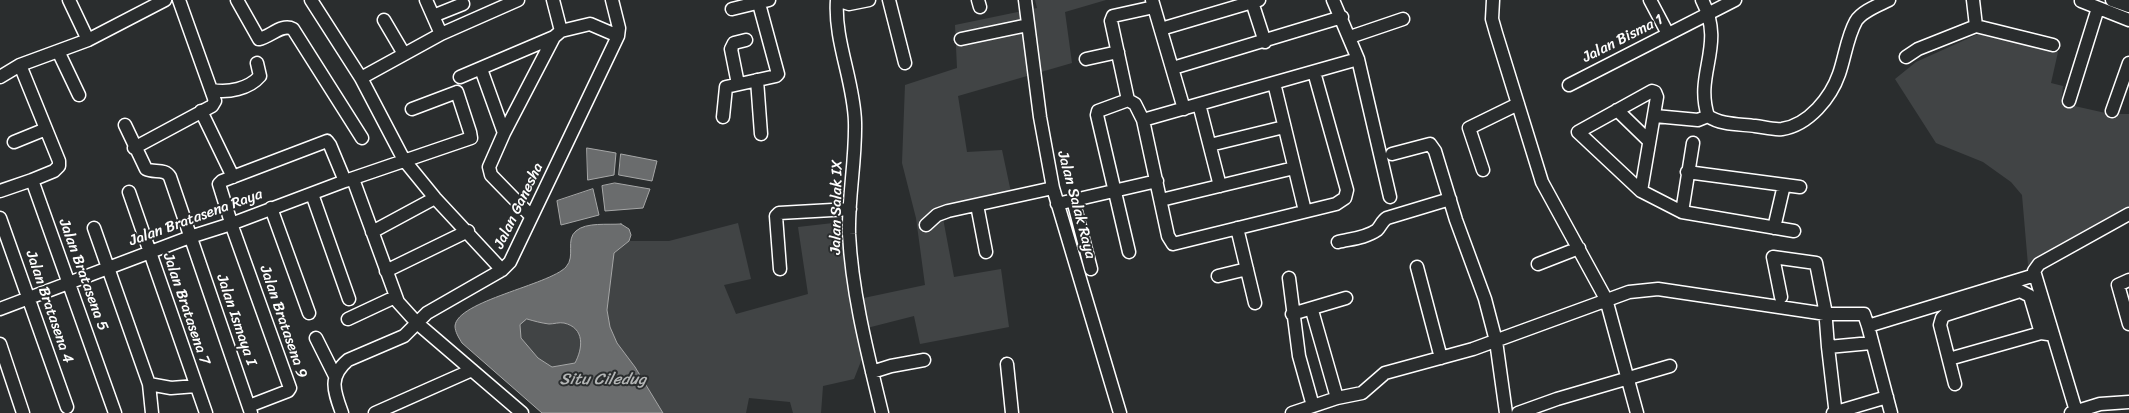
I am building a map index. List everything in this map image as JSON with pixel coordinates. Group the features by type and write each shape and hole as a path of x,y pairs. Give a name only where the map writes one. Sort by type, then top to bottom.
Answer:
{"street":[{"path":"69,0 88,40"},
{"path":"0,77 20,65 88,40 165,0"},
{"path":"125,125 134,148 212,106 215,101 180,0"},
{"path":"236,0 258,39 282,28 290,27 293,30 362,138"},
{"path":"311,0 361,78 404,160 435,198 468,231 502,270"},
{"path":"426,0 441,34"},
{"path":"361,78 469,20 506,2 518,0"},
{"path":"531,216 491,175 489,167 504,132 557,34 553,0"},
{"path":"460,77 482,69 557,34 590,24 618,36 619,28 612,0"},
{"path":"837,0 849,4 869,0"},
{"name":"Jalan Salak IX","path":"837,0 836,22 846,66 855,122 850,209 852,266 872,372 882,413"},
{"path":"889,0 905,63"},
{"name":"Jalan Salak Raya","path":"1025,0 1040,117 1053,188 1120,413"},
{"path":"1333,0 1342,17 1358,59 1390,197"},
{"path":"1493,0 1492,19 1545,188 1606,299 1637,413"},
{"path":"1650,0 1668,34"},
{"path":"1702,0 1709,12 1712,26 1712,39 1703,97 1708,116"},
{"name":"Jalan Bisma 1","path":"1569,85 1735,0"},
{"path":"1655,116 1698,120 1708,116 1722,122 1777,129 1797,124 1808,118 1831,92 1839,74 1856,20 1864,13 1889,0"},
{"path":"1973,0 1976,26"},
{"path":"2112,0 2129,6"},
{"path":"723,117 726,87 778,74 762,1 732,9"},
{"path":"1161,29 1256,1 1265,42"},
{"path":"2081,1 2129,20"},
{"path":"433,16 462,2 469,20"},
{"path":"1184,108 1153,4 1113,16 1111,21 1128,100 1135,104 1143,120 1168,236 1173,244 1336,204 1345,198 1346,193 1314,72"},
{"path":"2069,101 2098,8"},
{"path":"1173,68 1265,42 1342,17"},
{"path":"1350,37 1402,19"},
{"path":"384,20 404,54"},
{"path":"961,40 1028,25"},
{"path":"1906,57 1930,43 1976,26 2053,45"},
{"name":"Jalan Ganesha","path":"335,376 337,370 348,360 404,336 427,313 502,270 510,262 618,36"},
{"path":"738,84 731,49 734,43 746,40"},
{"path":"58,51 79,96"},
{"path":"1086,59 1118,52"},
{"path":"1143,120 1358,59"},
{"path":"212,90 232,91 253,82 260,76 257,63"},
{"path":"2112,111 2129,63"},
{"path":"0,191 54,171 59,166 59,161 20,65"},
{"path":"482,69 504,132"},
{"path":"757,80 761,134"},
{"path":"1274,83 1305,211"},
{"path":"1641,191 1649,141 1655,116 1657,97 1655,92 1652,91 1578,132 1641,191 1682,212 1794,231"},
{"name":"Jalan Bratasena Raya","path":"0,309 70,283 107,267 231,224 404,160 471,138 457,92 412,109"},
{"path":"1128,100 1098,111 1114,190 1129,252"},
{"path":"1199,104 1220,186"},
{"path":"1483,170 1469,128 1518,104"},
{"path":"1617,110 1649,141"},
{"path":"201,111 233,177"},
{"path":"1210,145 1284,127"},
{"path":"14,142 46,129"},
{"path":"231,224 219,184 222,181 327,141 349,180 372,232 395,297 417,323 521,413"},
{"path":"1682,212 1687,172 1693,143"},
{"path":"1392,154 1430,144 1434,146 1456,220 1485,299 1496,341 1506,413"},
{"name":"Jalan Ismaya I","path":"134,148 146,169 168,173 250,410"},
{"path":"1161,200 1294,168"},
{"path":"1687,172 1800,186"},
{"name":"Jalan Bratasena 5","path":"32,180 70,283 115,413"},
{"path":"1057,204 1157,181"},
{"path":"1774,228 1784,184"},
{"path":"926,225 937,215 1053,188"},
{"name":"Jalan Bratasena 7","path":"129,192 206,413"},
{"path":"312,194 349,299"},
{"path":"372,232 435,198"},
{"path":"1338,242 1371,233 1378,229 1387,218 1450,199"},
{"path":"1073,200 1091,269"},
{"path":"976,205 986,252"},
{"path":"271,208 309,313"},
{"path":"780,269 776,216 779,213 850,209"},
{"path":"2129,214 2039,264 2036,267 2035,275 2054,338 2073,412 2100,404 2129,402"},
{"name":"Jalan Bratasena 4","path":"0,218 66,408"},
{"name":"Jalan Bratasena 9","path":"231,224 290,388 288,391 250,410"},
{"path":"94,228 149,384 152,413"},
{"path":"1237,228 1255,303"},
{"path":"386,271 468,231"},
{"path":"1538,264 1579,248"},
{"path":"1781,298 1773,257 1816,263 1826,317 1834,410 1883,396"},
{"path":"1417,267 1441,358"},
{"path":"1218,276 1247,269"},
{"path":"1868,326 2035,275"},
{"path":"1289,278 1292,314 1299,356 1313,406"},
{"path":"2128,317 2118,285 2129,280"},
{"path":"1292,413 1337,398 1362,393 1385,373 1496,341 1606,299 1629,292 1658,289 1826,317 1864,314 1868,326 1868,343 1883,396 1891,413"},
{"path":"1955,384 1940,325 1942,318 1945,315 2020,292 2026,293 2032,300 2041,333"},
{"path":"348,319 395,297"},
{"path":"1292,314 1346,298"},
{"path":"1313,314 1337,398"},
{"path":"1949,359 2041,333 2050,334 2054,338"},
{"path":"316,338 335,376 335,390 342,413"},
{"path":"1828,347 1868,343"},
{"path":"0,344 2,358 23,413"},
{"path":"872,372 891,366 924,360"},
{"path":"1007,364 1012,413"},
{"path":"1518,413 1627,377 1670,366"},
{"path":"375,413 472,370"},
{"path":"149,384 171,388 196,386"}],"shaded area":[{"path":"1035,0 1106,0 1065,12 1072,63 958,96 967,152 1002,150 1012,197 942,213 954,277 1001,269 1009,327 920,344 914,316 859,330 865,351 854,379 823,386 821,413 793,413 790,402 749,398 746,413 663,413 635,367 617,343 610,327 607,310 614,253 629,241 669,241 738,223 751,279 724,285 736,314 808,294 798,227 842,222 859,299 925,285 916,218 902,163 905,85 957,68 955,25 1037,8"},
{"path":"1978,34 2058,52 2051,83 2063,86 2061,103 2110,114 2129,114 2129,211 2028,265 2022,195 2011,182 1983,162 1936,143 1895,79 1916,62"},
{"path":"527,319 549,324 564,323 576,329 579,334 581,345 575,363 552,367 538,358 521,338 520,325"}],"water":[{"path":"587,148 616,153 614,175 588,180"},
{"path":"621,154 657,161 652,181 619,175"},
{"path":"615,183 650,189 643,208 605,211 602,186"},
{"path":"593,189 599,215 561,225 557,201"},
{"name":"Situ Ciledug","path":"597,224 621,224 629,229 631,235 629,241 614,253 607,310 610,327 617,343 635,367 663,413 542,413 462,343 456,333 455,326 460,317 471,309 487,301 556,274 566,267 570,258 571,239 580,228","holes":["527,319 549,324 564,323 576,329 579,334 581,345 575,363 552,367 538,358 521,338 520,325"]}]}
